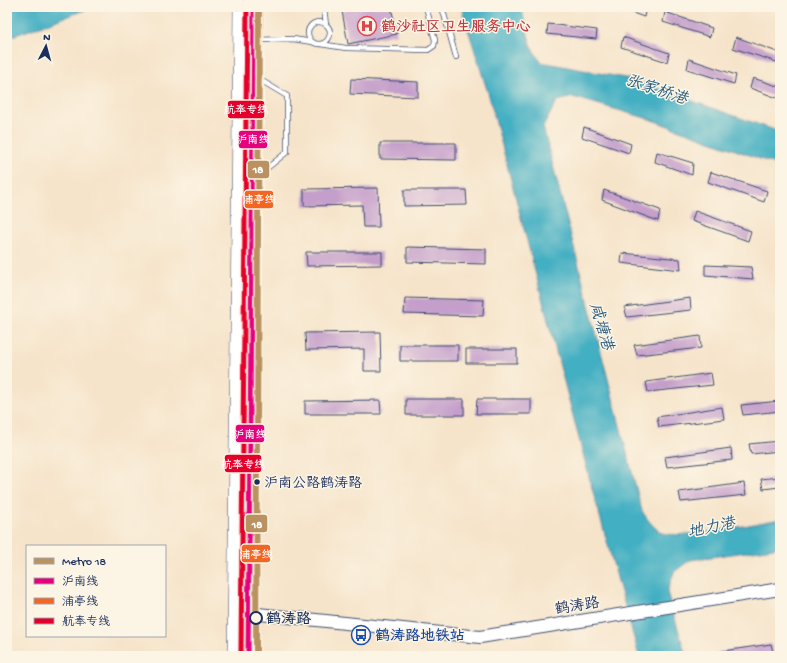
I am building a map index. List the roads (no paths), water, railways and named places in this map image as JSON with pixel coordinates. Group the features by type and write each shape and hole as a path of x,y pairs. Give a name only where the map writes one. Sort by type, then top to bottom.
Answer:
{"main road":[{"path":"241,7 242,612 248,656"},
{"path":"235,656 242,612 251,472 254,7"}],"street":[{"name":"鹤涛路","path":"242,612 480,636 780,589"}],"lane":[{"path":"320,44 326,41 329,35 324,7"},
{"path":"254,40 293,39 346,48 428,50 436,43 426,7"},
{"path":"442,7 456,57"},
{"path":"312,42 308,32 310,25 317,22 326,25"},
{"path":"252,196 261,172 287,152 287,96 262,81 253,68"}],"water":[{"path":"7,7 93,7 7,38"},
{"path":"461,7 521,7 531,47 541,62 630,79 780,132 780,166 649,119 573,97 557,101 543,127 642,511 656,529 663,533 672,535 702,533 780,519 780,547 690,560 674,572 667,592 686,656 639,656 592,488 489,96"}],"metro line":[{"name":"18","path":"256,656 259,7"}],"place":[{"name":"鹤沙社区卫生服务中心","path":"367,26"},
{"name":"沪南公路鹤涛路","path":"257,482"},
{"name":"鹤涛路","path":"256,618"},
{"name":"鹤涛路地铁站","path":"361,635"}],"water label":[{"name":"张家桥港","path":"657,88"},
{"name":"咸塘港","path":"603,326"},
{"name":"地力港","path":"711,526"}]}
